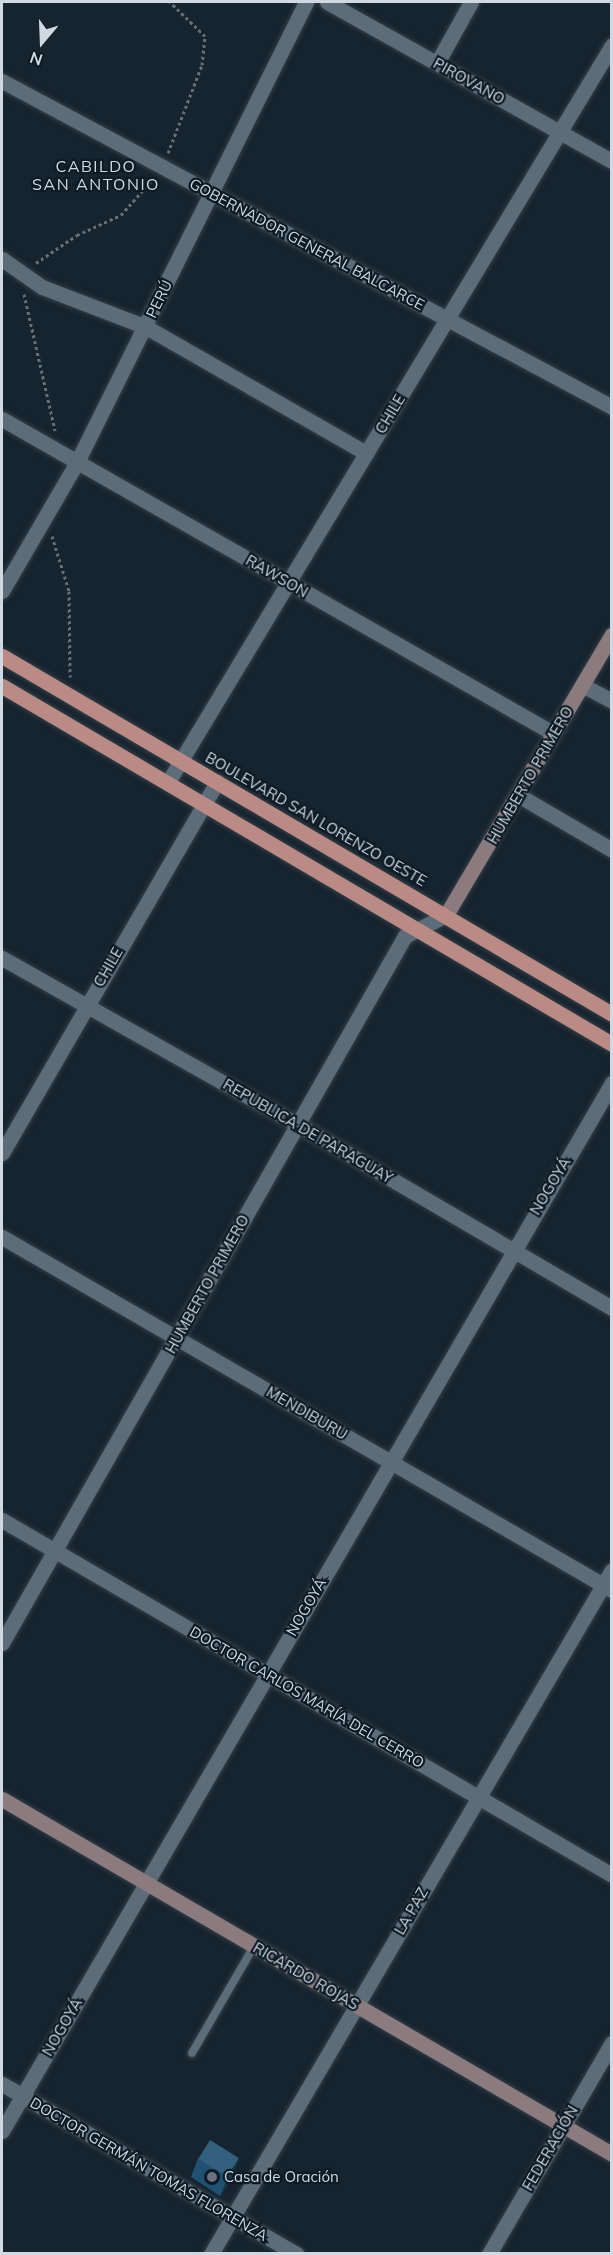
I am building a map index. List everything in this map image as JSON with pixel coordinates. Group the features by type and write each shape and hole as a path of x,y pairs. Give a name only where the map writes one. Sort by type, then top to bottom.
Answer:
{"main road":[{"name":"BOULEVARD SAN LORENZO OESTE","path":"2,656 612,1014"},
{"path":"2,686 612,1044"}],"street":[{"name":"PERÚ","path":"2,591 77,462 306,2"},
{"name":"PIROVANO","path":"327,2 612,161"},
{"path":"436,63 471,2"},
{"name":"CHILE","path":"168,782 612,45"},
{"name":"GOBERNADOR GENERAL BALCARCE","path":"2,81 612,407"},
{"path":"2,259 42,287 146,327 366,453"},
{"name":"RAWSON","path":"2,419 554,733"},
{"name":"HUMBERTO PRIMERO","path":"446,915 612,634"},
{"path":"582,684 612,701"},
{"name":"CHILE","path":"2,1153 217,782"},
{"path":"518,795 612,850"},
{"path":"417,928 446,915"},
{"name":"HUMBERTO PRIMERO","path":"2,1643 405,936 417,928"},
{"name":"REPUBLICA DE PARAGUAY","path":"2,958 297,1124 612,1308"},
{"name":"NOGOYÁ","path":"2,2131 512,1251 612,1083"},
{"name":"MENDIBURU","path":"2,1237 607,1588"},
{"name":"DOCTOR CARLOS MARÍA DEL CERRO","path":"2,1520 612,1875"},
{"name":"LA PAZ","path":"211,2253 477,1797 607,1588 612,1570"},
{"name":"RICARDO ROJAS","path":"2,1799 612,2154"},
{"name":"FEDERACIÓN","path":"489,2253 612,2043"},
{"name":"DOCTOR GERMÁN TOMAS FLORENZA","path":"2,2084 296,2253"}],"lane":[{"path":"192,2053 254,1946"}],"path":[{"path":"60,452 32,340 23,275 77,235 121,215 163,168 202,65 205,36 170,2"},
{"path":"46,518 69,591 67,645 72,698"}],"building":[{"path":"210,2140 239,2158 227,2177 198,2159"}],"place":[{"name":"Casa de Oración","path":"212,2177"}],"district":[{"name":"CABILDO SAN ANTONIO","path":"96,175"}]}
